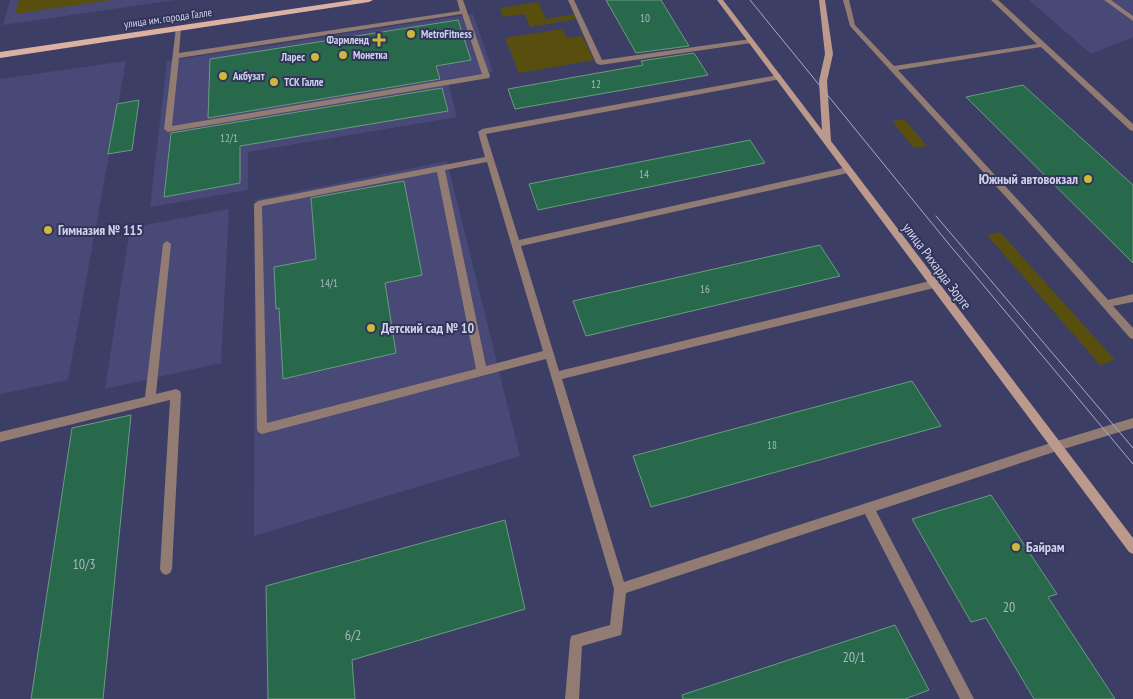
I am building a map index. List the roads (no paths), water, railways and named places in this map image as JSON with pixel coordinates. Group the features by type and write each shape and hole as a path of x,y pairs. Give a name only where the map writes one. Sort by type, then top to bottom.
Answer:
{"main road":[{"name":"улица им. города Галле","path":"0,55 369,0"},
{"name":"улица Рихарда Зорге","path":"720,0 1133,548"},
{"path":"822,0 830,54 823,81 827,142"}],"street":[{"path":"178,28 168,129 486,76 460,0"},
{"path":"571,0 600,63 751,41"},
{"path":"846,0 852,25 1028,216 1133,335"},
{"path":"994,0 1133,128"},
{"path":"1107,0 1133,19"},
{"path":"174,56 464,12"},
{"path":"892,69 1043,46"},
{"path":"572,699 576,641 616,630 620,589 482,132 778,77"},
{"path":"490,159 258,204 262,428 549,354"},
{"path":"440,168 482,372"},
{"path":"516,244 848,170"},
{"path":"150,400 168,244"},
{"path":"556,376 934,284"},
{"path":"1106,304 1133,298"},
{"path":"0,437 176,394 166,569"},
{"path":"620,589 1056,446 1133,423"},
{"path":"868,508 967,699"}],"tram line":[{"path":"750,0 948,243 1133,464"},
{"path":"936,216 1133,448"}],"place":[{"name":"MetroFitness","path":"411,34"},
{"name":"Фармленд","path":"379,40"},
{"name":"Монетка","path":"343,55"},
{"name":"Ларес","path":"315,57"},
{"name":"Акбузат","path":"223,76"},
{"name":"ТСК Галле","path":"274,82"},
{"name":"Южный автовокзал","path":"1088,179"},
{"name":"Гимназия № 115","path":"48,230"},
{"name":"Детский сад № 10","path":"371,328"},
{"name":"Байрам","path":"1016,547"}]}
